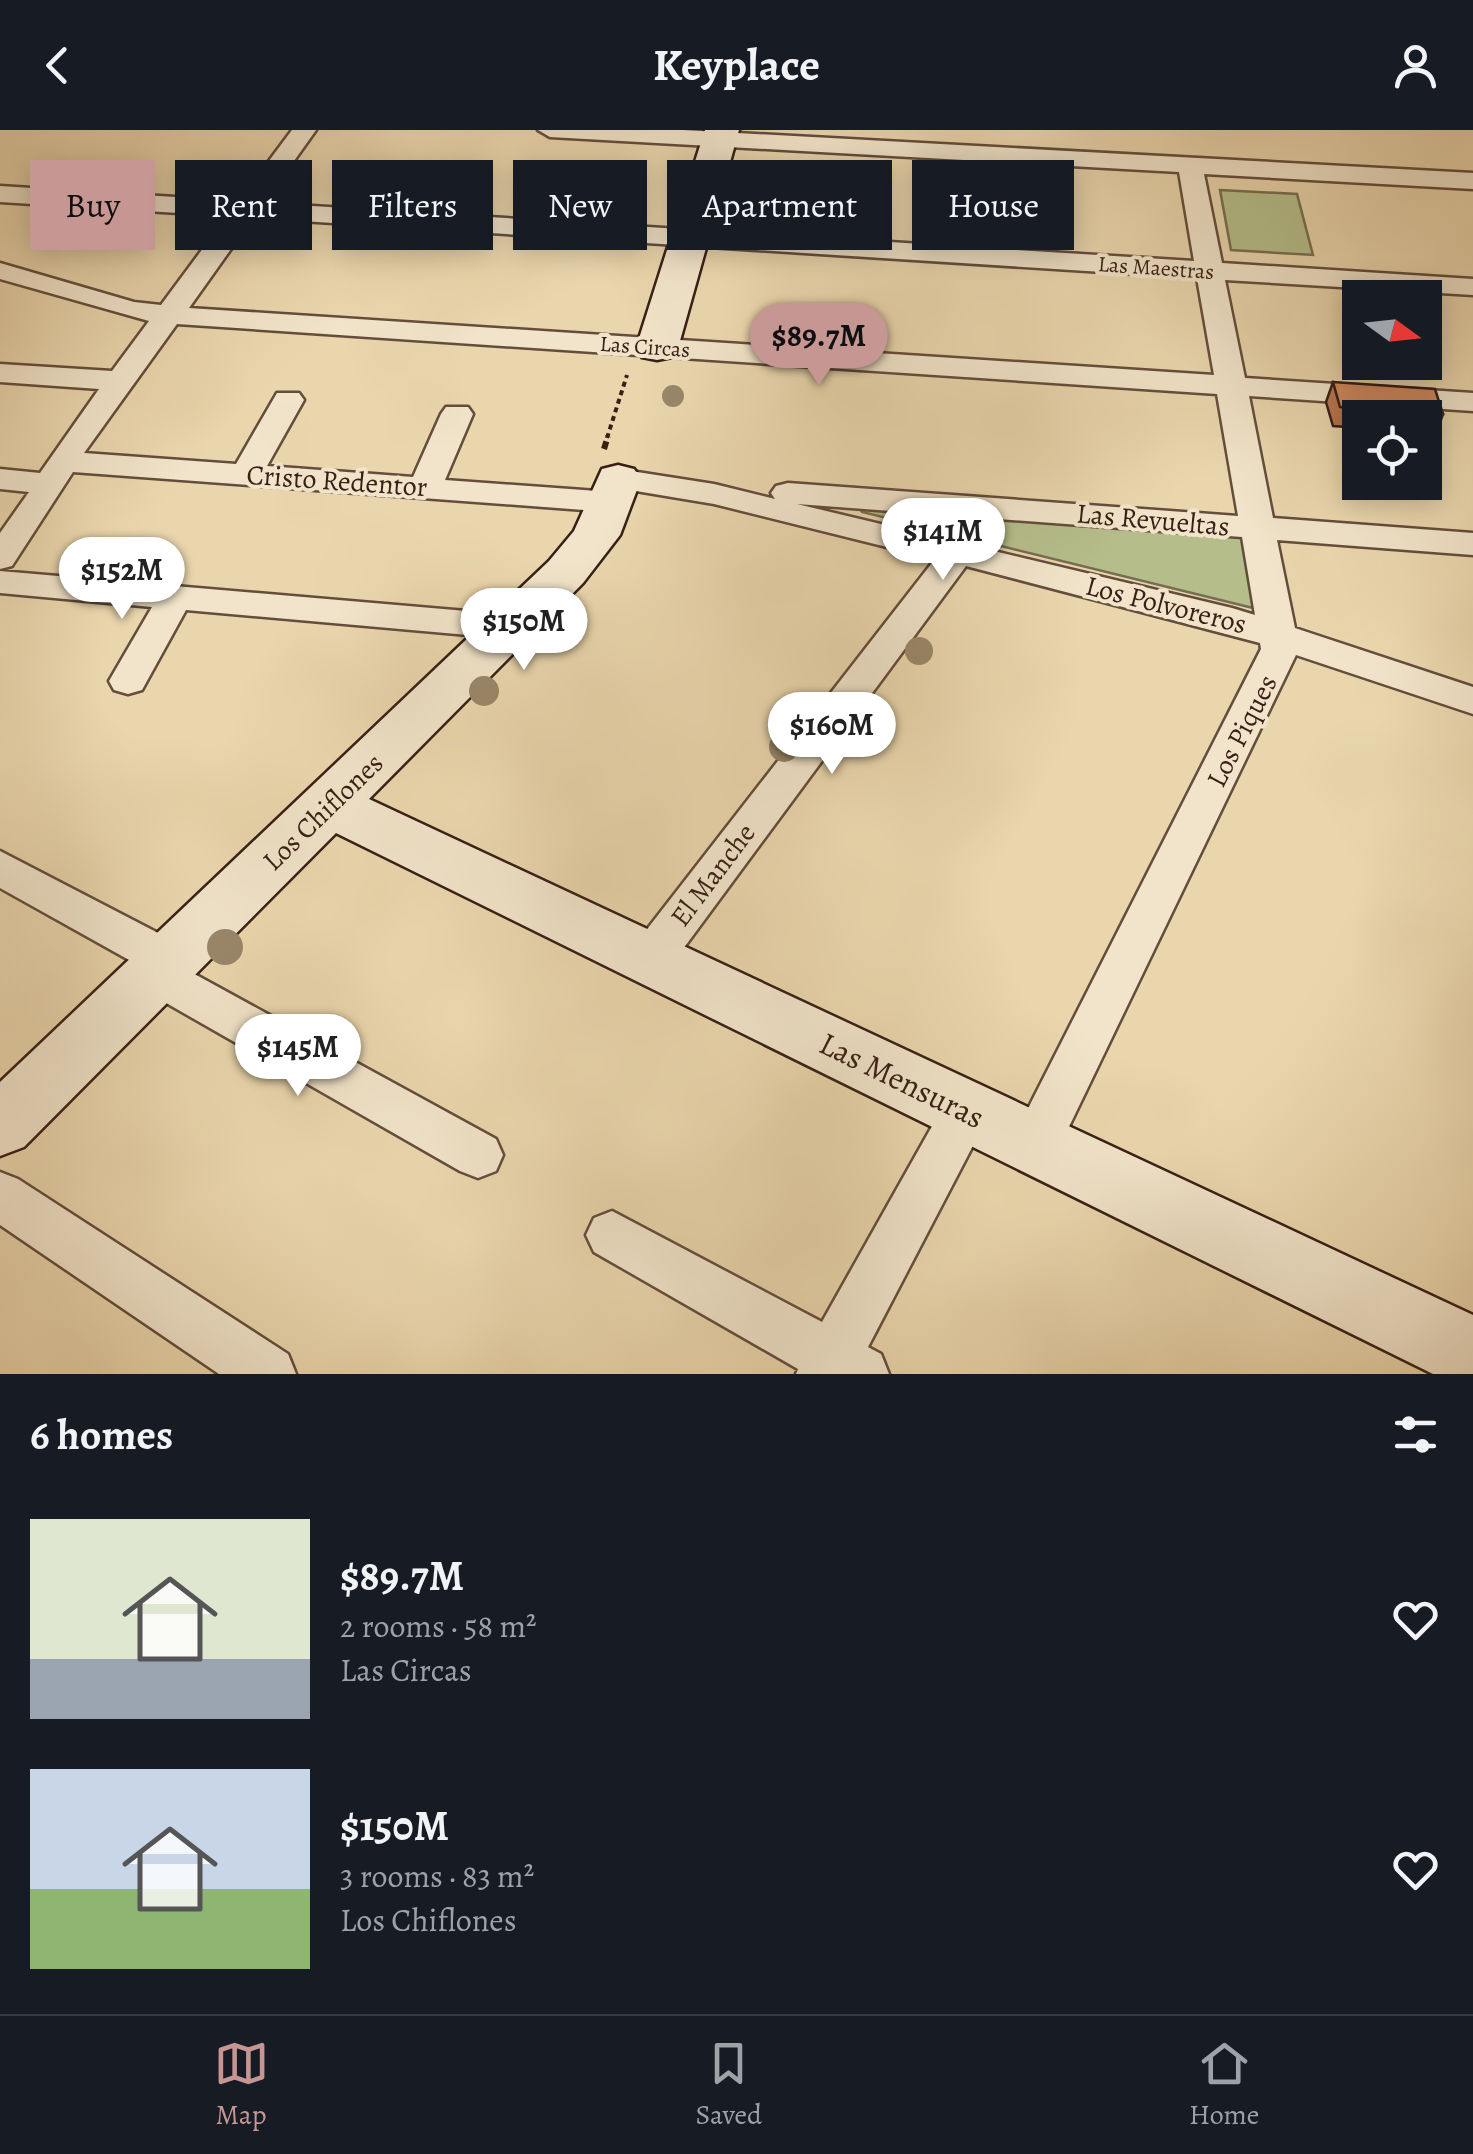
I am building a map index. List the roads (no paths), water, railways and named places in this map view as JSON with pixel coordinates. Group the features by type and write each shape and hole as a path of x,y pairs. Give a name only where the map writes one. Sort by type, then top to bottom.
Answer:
{"street":[{"path":"282,160 304,130"},
{"path":"550,130 720,135 1473,181"},
{"name":"Los Piques","path":"1035,1144 1276,663 1280,635 1210,272 1177,165 1158,130"},
{"path":"713,160 720,135"},
{"name":"Las Maestras","path":"0,194 175,205"},
{"name":"Las Maestras","path":"312,215 667,239"},
{"path":"0,558 216,250"},
{"path":"657,348 686,250"},
{"name":"Las Maestras","path":"852,250 1473,288"},
{"name":"Las Circas","path":"2,270 131,310 169,315 1473,402"},
{"path":"0,373 121,381"},
{"path":"246,475 288,400"},
{"path":"425,488 457,414"},
{"name":"Cristo Redentor","path":"0,479 57,472 246,475 425,488 615,491"},
{"name":"Los Polvoreros","path":"615,491 714,494 958,553 1280,635 1473,701"},
{"name":"Los Chiflones","path":"0,1126 512,628 584,553 615,491"},
{"name":"Las Revueltas","path":"714,494 830,495 1473,544"},
{"name":"El Manche","path":"650,959 958,553"},
{"path":"0,582 512,628"},
{"path":"128,681 176,598"},
{"name":"Las Mensuras","path":"330,805 1473,1354"},
{"path":"0,868 478,1155"},
{"path":"612,1235 839,1369 966,1110"},
{"path":"0,1196 268,1374"}]}
